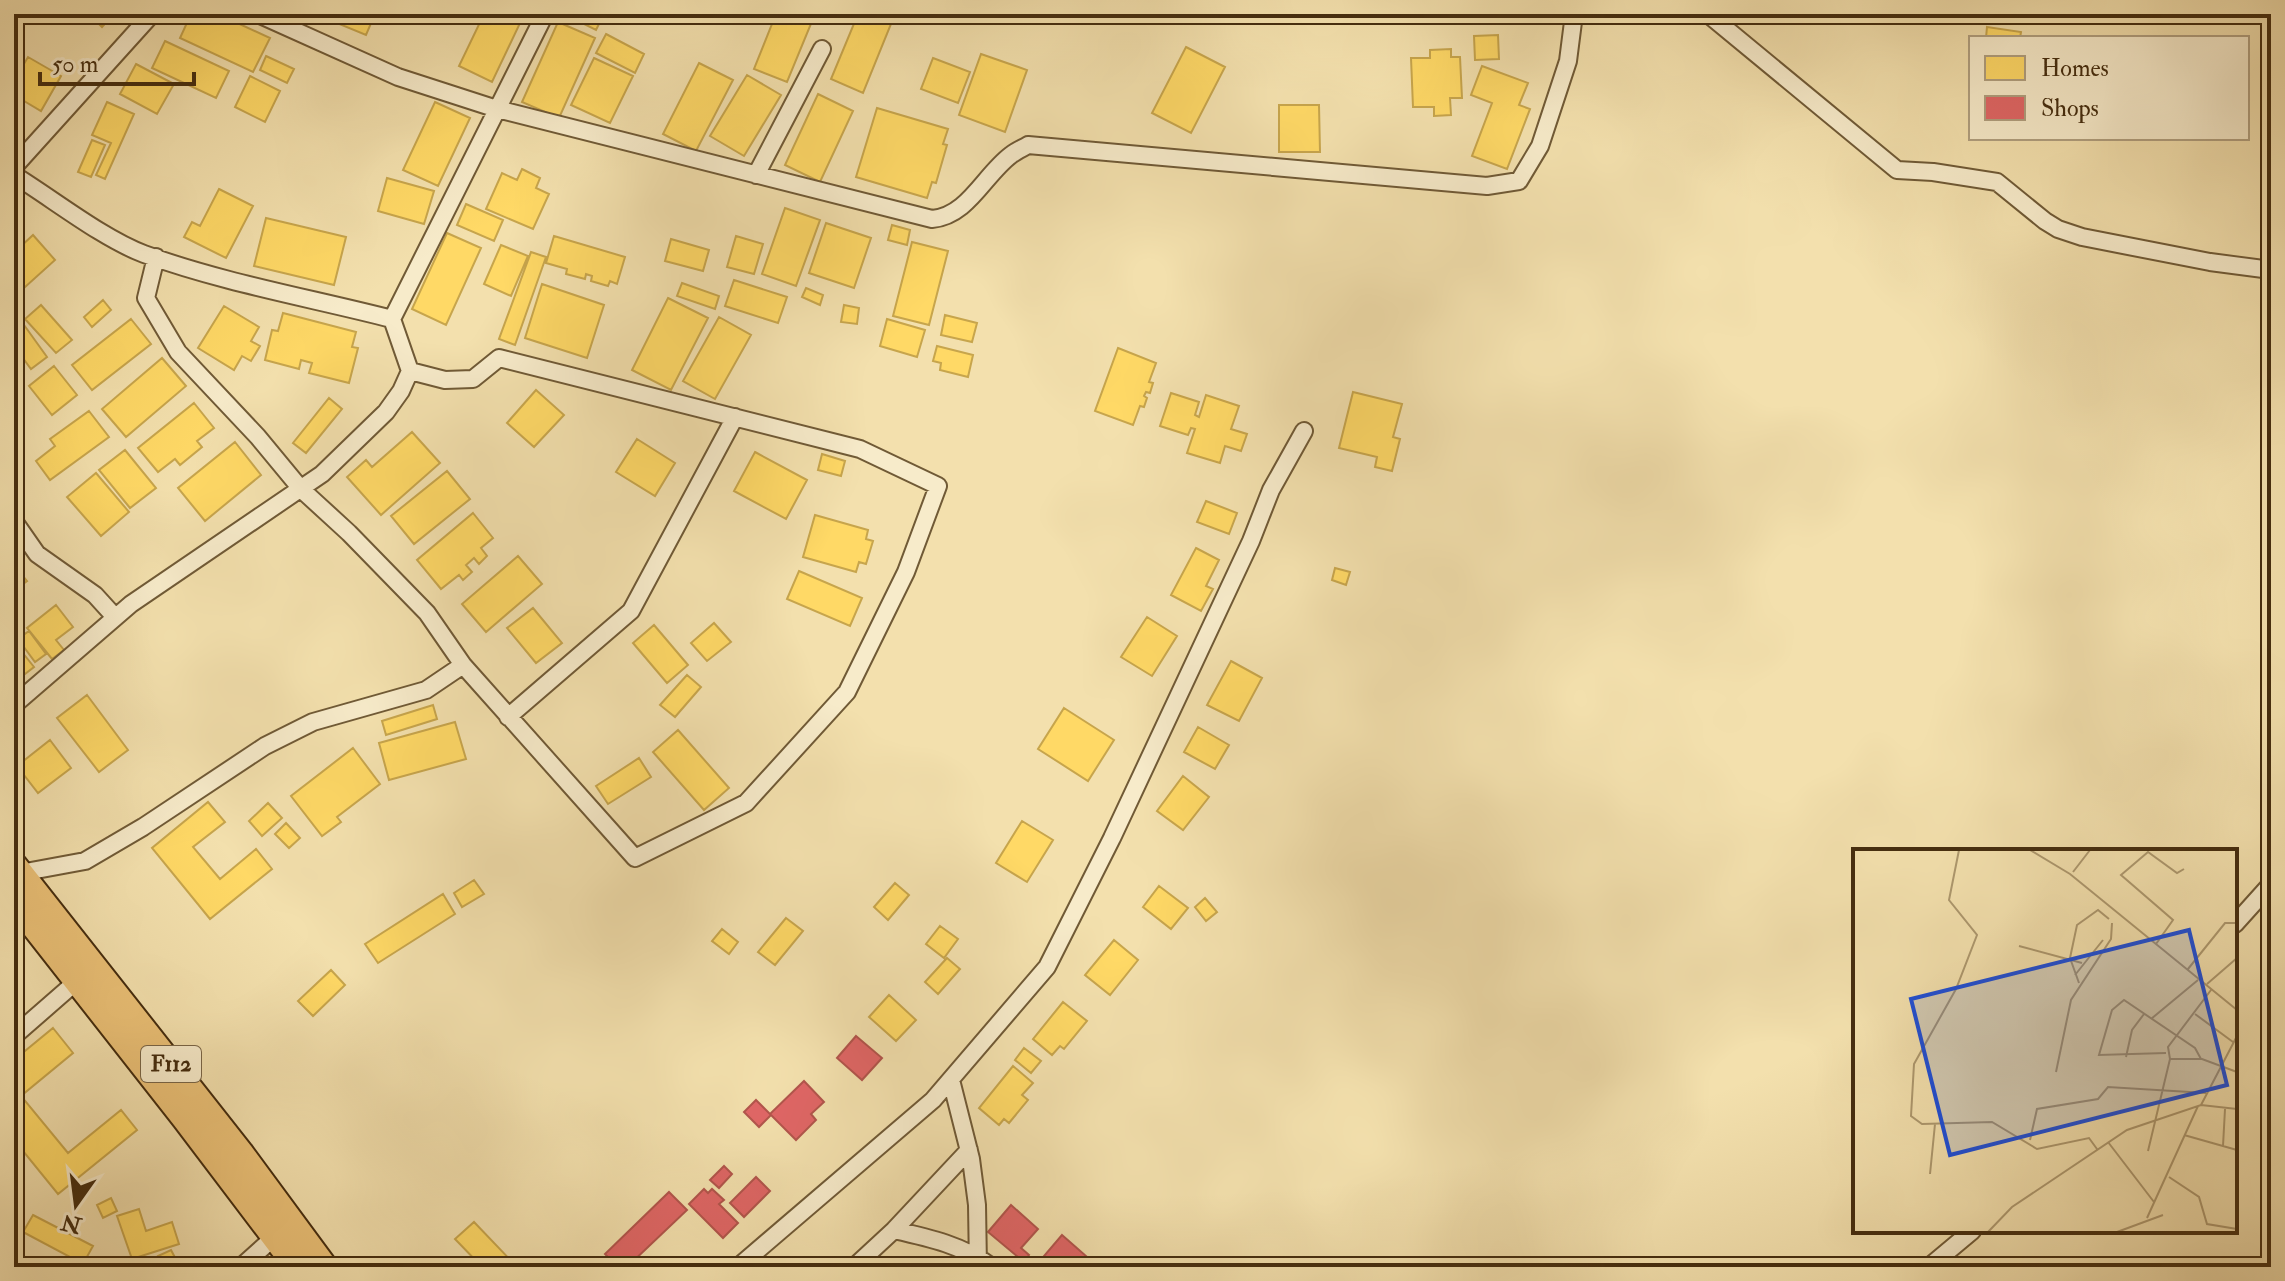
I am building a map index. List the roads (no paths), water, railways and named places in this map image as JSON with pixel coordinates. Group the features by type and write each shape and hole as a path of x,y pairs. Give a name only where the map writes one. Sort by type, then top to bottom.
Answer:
{"main road":[{"name":"F112","path":"17,870 240,1153 284,1230 298,1267"},
{"name":"F112","path":"14,900 77,981 284,1230 324,1267"}],"street":[{"path":"14,167 152,14"},
{"path":"258,14 398,77 497,109 932,219 944,218 965,203 1011,155 1028,145 1487,186 1519,181 1540,146 1568,61 1574,14"},
{"path":"14,705 115,617 322,474 386,412 410,371 392,319 545,14"},
{"path":"1708,14 1897,170 1997,182 2045,221 2082,237 2210,262 2271,270"},
{"path":"756,175 822,49"},
{"path":"14,175 142,253 392,319"},
{"path":"156,257 146,298 178,352 258,437 301,489 427,613 463,665 635,858 746,803 847,692 906,572 938,486 860,449 499,358 473,379 445,380 410,371"},
{"path":"508,717 631,611 735,417"},
{"path":"738,1267 933,1100 1047,967 1251,541 1271,490 1304,431"},
{"path":"14,521 37,554 95,595 115,617"},
{"path":"17,870 85,861 143,827 265,746 313,722 426,690 463,665"},
{"path":"2237,922 2271,884"},
{"path":"14,1036 77,981"},
{"path":"951,1080 969,1150 977,1205 978,1262"},
{"path":"854,1267 894,1230 969,1150"},
{"path":"241,1267 284,1230"},
{"path":"894,1230 946,1241 978,1262 992,1267"},
{"path":"1929,1267 1970,1233"}]}
